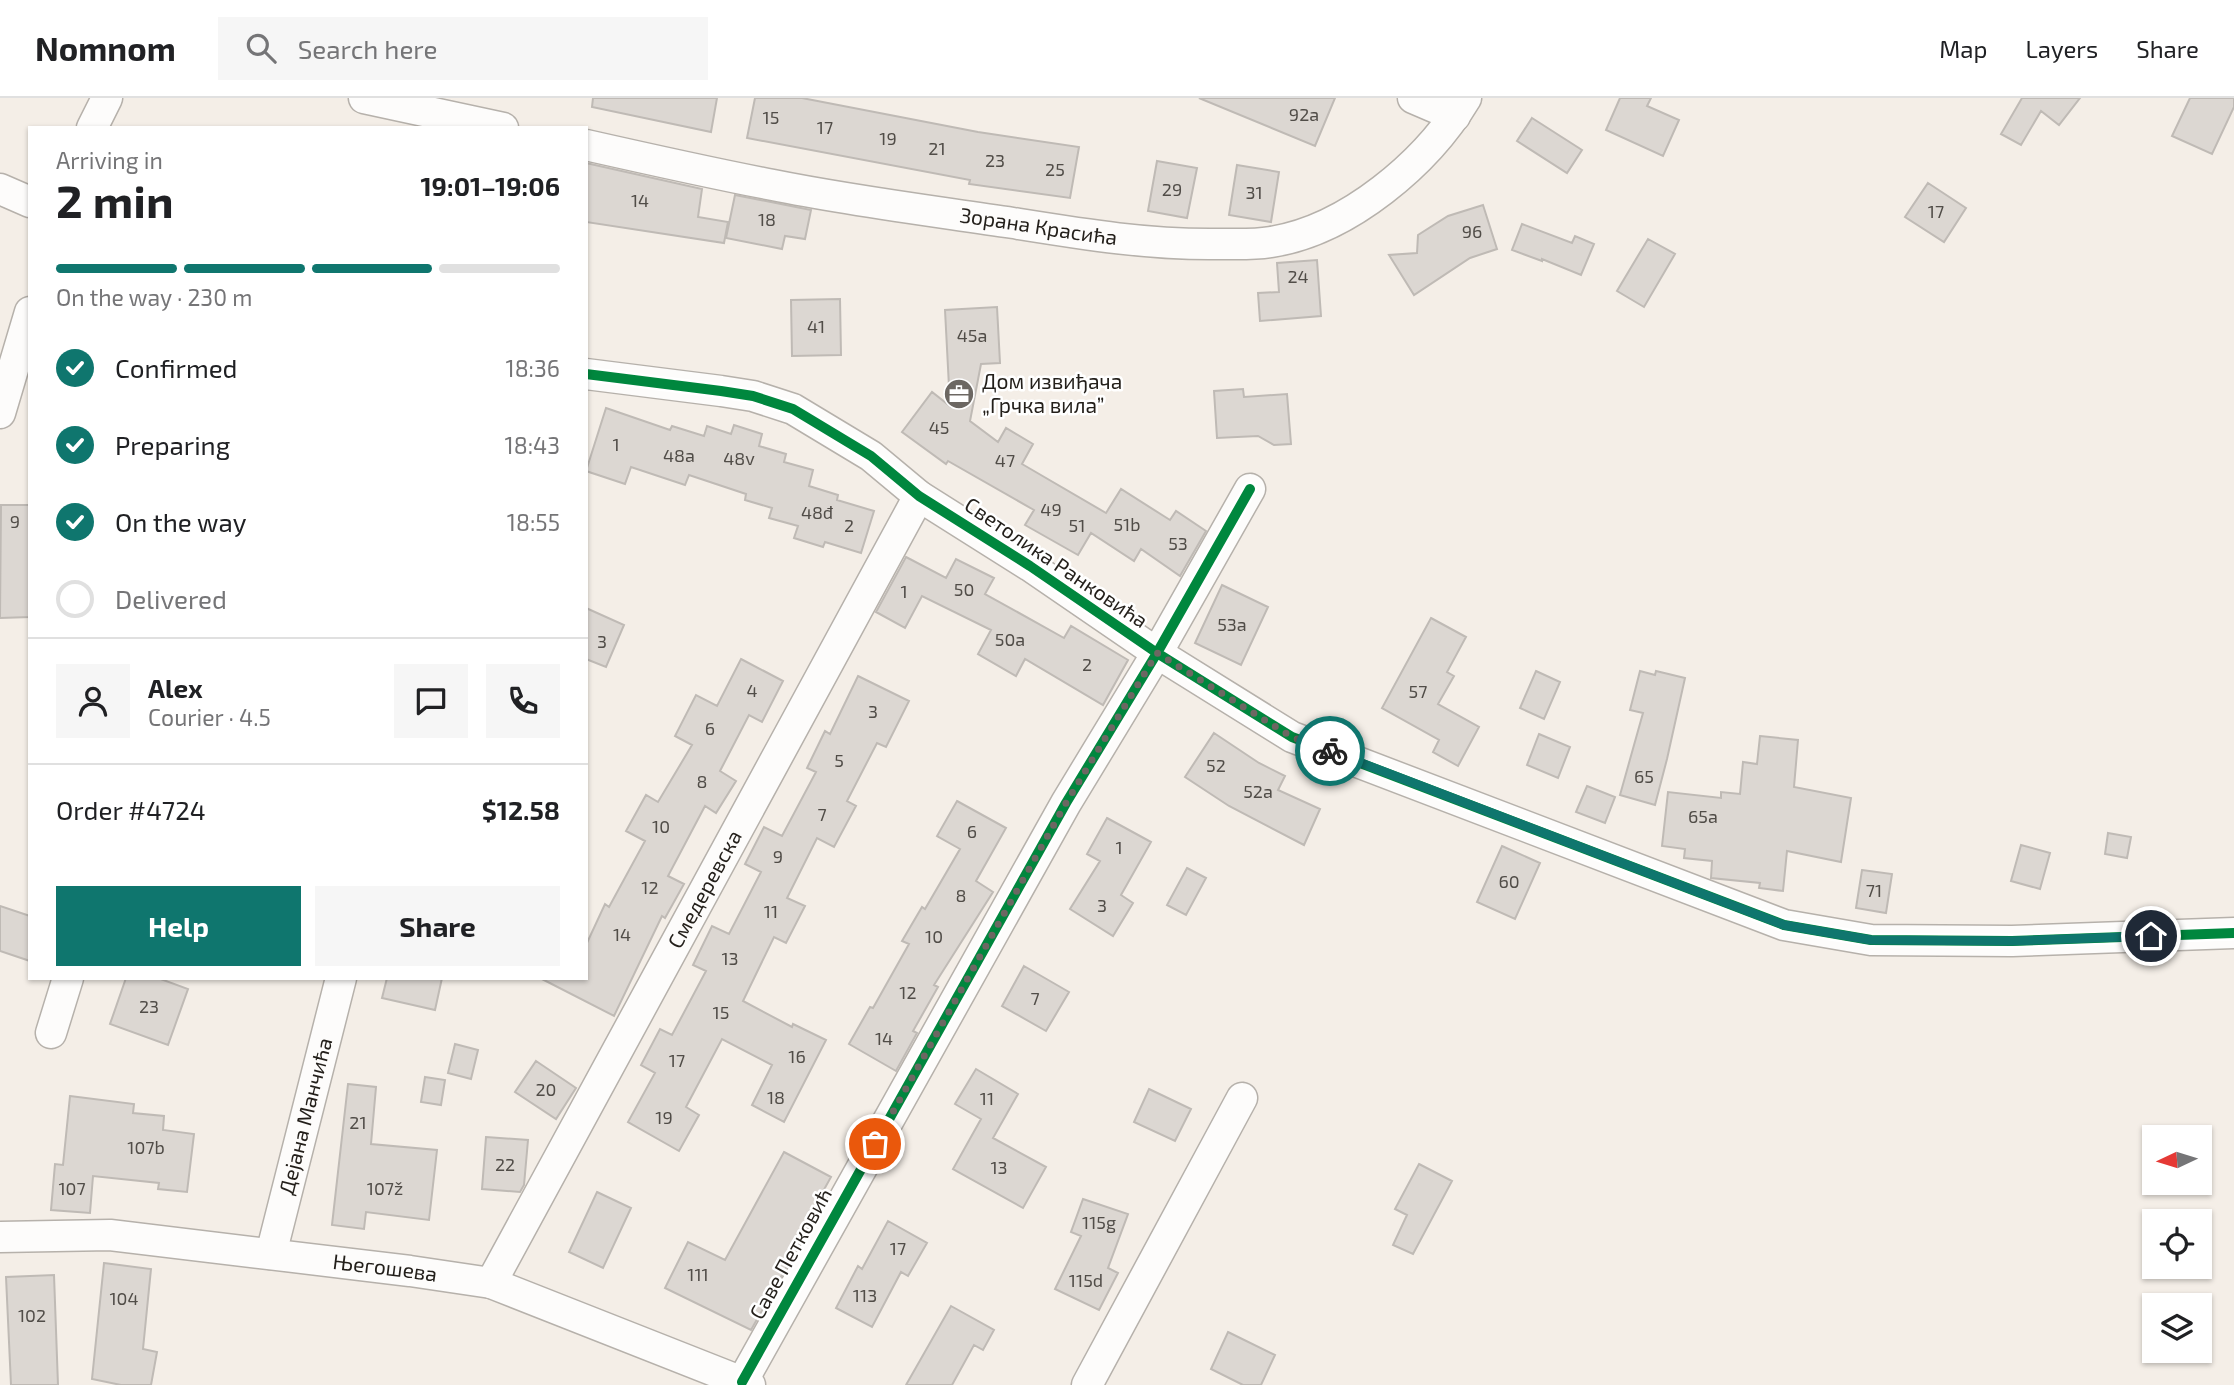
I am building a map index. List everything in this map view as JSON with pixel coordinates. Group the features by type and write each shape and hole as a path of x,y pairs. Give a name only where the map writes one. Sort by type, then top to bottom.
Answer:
{"street":[{"path":"93,126 107,98"},
{"path":"364,98 494,126"},
{"path":"1413,98 1460,107"},
{"name":"Зорана Красића","path":"588,145 774,186 1115,239 1142,243 1241,244 1272,242 1300,234 1324,225 1366,202 1397,180 1424,153 1460,107"},
{"path":"0,190 28,201"},
{"path":"0,413 28,320"},
{"name":"Светолика Ранковића","path":"588,380 721,391 753,396 793,409 871,456 919,496 1030,566 1157,653 1292,737 1784,925 1871,940 2012,941 2234,933"},
{"name":"Саве Петковић","path":"746,1383 1066,803 1157,653 1250,489"},
{"name":"Смедеревска","path":"491,1283 919,496"},
{"path":"51,1033 67,980"},
{"name":"Дејана Манчића","path":"271,1254 340,980"},
{"path":"1087,1385 1242,1098"},
{"name":"Његошева","path":"0,1237 110,1235 491,1283 746,1383"}],"building":[{"path":"593,98 717,98 711,132 592,107"},
{"path":"755,98 802,98 978,132 1079,147 1070,198 969,184 970,180 747,138"},
{"path":"1199,98 1335,98 1315,146"},
{"path":"1620,98 1651,98 1647,106 1679,120 1663,156 1606,130"},
{"path":"2022,98 2080,98 2059,125 2041,111 2021,145 2001,134"},
{"path":"2190,98 2234,98 2234,107 2212,154 2172,136"},
{"path":"1532,118 1582,150 1567,173 1517,141"},
{"path":"1157,161 1197,168 1187,218 1148,211"},
{"path":"588,163 702,189 698,217 728,222 724,243 588,222"},
{"path":"1237,165 1279,172 1271,222 1229,215"},
{"path":"1928,183 1966,208 1944,242 1905,217"},
{"path":"735,195 811,210 805,239 785,236 782,249 726,238"},
{"path":"1483,205 1497,249 1470,258 1414,295 1389,255 1417,253 1418,235 1448,216"},
{"path":"1522,224 1572,243 1575,236 1594,244 1581,275 1512,250"},
{"path":"1648,239 1675,254 1644,307 1617,291"},
{"path":"1317,260 1321,316 1260,321 1258,293 1279,292 1277,263"},
{"path":"840,299 841,355 792,356 791,300"},
{"path":"997,307 1000,363 981,364 970,421 998,442 1006,428 1033,444 1022,464 1106,513 1121,489 1170,520 1176,511 1206,531 1180,576 1141,549 1134,561 1091,533 1078,555 1025,525 1034,510 948,461 946,464 902,432 932,392 950,406 945,310"},
{"path":"1243,389 1244,397 1287,394 1291,444 1274,445 1258,436 1217,438 1214,391"},
{"path":"606,408 670,430 672,426 704,436 707,426 731,434 734,425 762,434 759,446 786,454 784,462 813,470 809,486 838,495 837,500 874,511 861,553 825,542 823,547 794,538 798,526 769,518 772,508 745,500 746,494 689,475 685,485 631,467 625,484 588,472"},
{"path":"1,505 28,505 28,617 0,618"},
{"path":"906,557 946,578 956,559 994,578 985,594 1064,638 1071,626 1128,660 1103,705 1025,659 1016,676 978,654 991,630 922,596 905,628 876,612"},
{"path":"1222,585 1268,607 1241,665 1195,643"},
{"path":"588,609 624,625 606,667 588,660"},
{"path":"1431,618 1466,637 1447,672 1454,676 1438,704 1479,727 1458,766 1433,752 1439,740 1382,708"},
{"path":"741,659 783,681 762,722 749,715 720,771 736,781 716,813 705,806 668,876 684,884 665,918 662,916 614,1016 544,980 588,980 588,941 605,904 609,907 645,841 626,831 646,795 658,802 692,745 675,736 696,695 717,706"},
{"path":"1536,671 1560,682 1544,719 1520,708"},
{"path":"1640,671 1655,675 1656,671 1685,678 1655,805 1620,795 1643,713 1630,710"},
{"path":"858,676 909,701 886,747 877,743 847,801 856,806 834,847 817,838 787,898 805,906 786,943 774,937 743,1001 792,1027 793,1024 826,1040 784,1122 752,1105 772,1065 722,1039 686,1107 699,1115 679,1151 628,1122 655,1073 641,1065 660,1029 672,1035 706,971 693,965 712,926 729,934 761,872 745,864 764,827 782,836 816,772 807,768 825,731 830,734"},
{"path":"1214,733 1259,763 1285,776 1278,790 1320,809 1304,845 1229,806 1185,777"},
{"path":"1539,734 1570,747 1558,778 1527,765"},
{"path":"1760,736 1798,740 1794,787 1851,798 1841,862 1787,851 1783,891 1759,888 1760,883 1711,878 1712,861 1684,858 1685,849 1662,846 1668,792 1721,798 1721,792 1740,794 1743,762 1757,764"},
{"path":"1587,786 1615,797 1605,823 1576,812"},
{"path":"957,801 1006,828 976,881 993,892 934,985 938,987 913,1031 917,1033 896,1071 849,1044 909,944 902,941 922,907 925,909 960,849 937,836"},
{"path":"1107,818 1151,842 1121,895 1133,903 1113,936 1070,909 1100,861 1087,854"},
{"path":"2108,833 2131,837 2127,858 2105,854"},
{"path":"2021,845 2050,853 2040,889 2011,881"},
{"path":"1502,846 1540,863 1515,919 1477,902"},
{"path":"1187,868 1206,878 1186,915 1167,905"},
{"path":"1862,870 1892,874 1886,913 1856,908"},
{"path":"0,906 28,915 28,960 0,951"},
{"path":"1024,966 1069,992 1046,1031 1002,1006"},
{"path":"125,980 163,980 188,989 168,1045 110,1024"},
{"path":"386,980 442,980 435,1010 382,998"},
{"path":"455,1044 478,1050 471,1079 448,1073"},
{"path":"536,1061 576,1088 556,1119 515,1092"},
{"path":"976,1069 1018,1094 993,1138 1046,1167 1023,1208 953,1169 981,1119 955,1104"},
{"path":"425,1077 445,1080 441,1105 421,1102"},
{"path":"348,1084 376,1087 371,1144 437,1150 429,1220 366,1212 364,1229 332,1225"},
{"path":"1149,1089 1191,1109 1175,1141 1134,1122"},
{"path":"70,1096 134,1104 133,1113 164,1116 163,1130 194,1134 187,1192 158,1189 159,1183 93,1176 90,1213 51,1210 55,1164 63,1165"},
{"path":"486,1137 528,1140 524,1185 520,1192 482,1189"},
{"path":"784,1152 831,1177 805,1224 809,1227 751,1330 665,1288 688,1242 725,1260"},
{"path":"1419,1164 1452,1181 1413,1254 1393,1245 1407,1215 1395,1209"},
{"path":"597,1192 631,1208 603,1268 569,1252"},
{"path":"1083,1199 1128,1214 1108,1268 1118,1273 1099,1310 1055,1289 1081,1236 1071,1232"},
{"path":"888,1221 927,1243 908,1276 901,1272 872,1327 836,1308 858,1266 862,1269"},
{"path":"104,1263 151,1269 143,1349 157,1352 151,1385 121,1385 92,1379"},
{"path":"54,1275 58,1385 11,1385 6,1277"},
{"path":"951,1306 994,1330 983,1350 974,1345 952,1385 906,1385"},
{"path":"1228,1332 1275,1355 1261,1385 1243,1385 1211,1369"}],"cycle path":[{"path":"588,374 753,396 793,409 871,456 919,496 1030,566 1157,653 1292,737 1784,925 1871,940 2012,941 2234,933"},
{"path":"742,1382 1066,803 1157,653 1250,489"}],"way so far":[{"path":"875,1144 1066,803 1157,653 1292,737 1330,751"}],"place":[{"name":"Дом извиђача „Грчка вила”","path":"959,394"}],"route":[{"path":"1330,751 1784,925 1871,940 2012,941 2151,936"}]}
